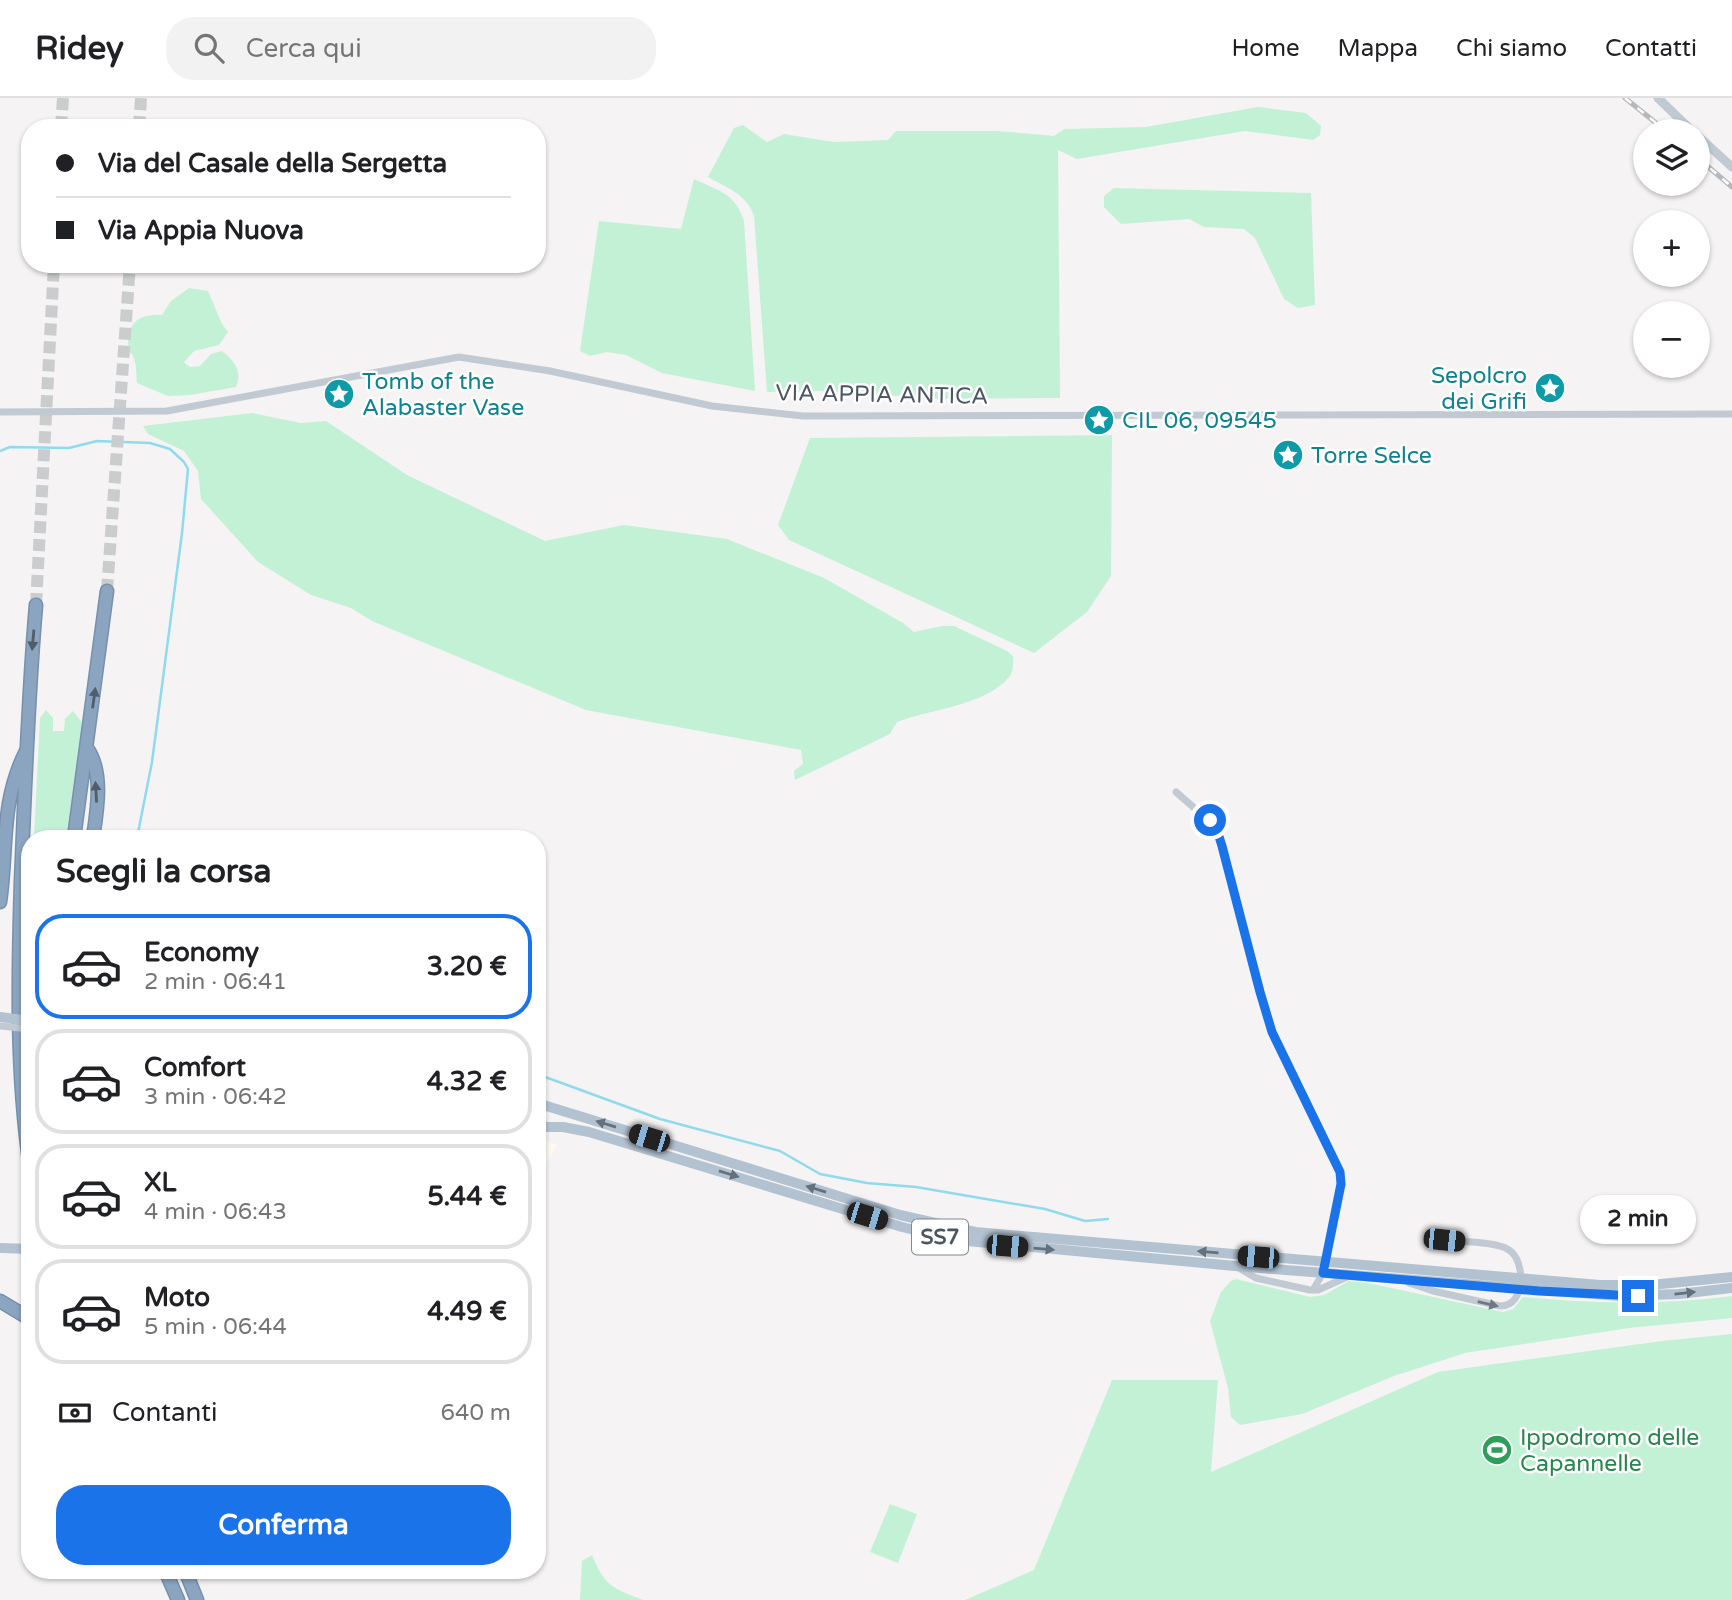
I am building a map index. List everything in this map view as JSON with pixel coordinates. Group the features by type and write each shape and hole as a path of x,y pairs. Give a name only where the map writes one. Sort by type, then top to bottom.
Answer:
{"highway":[{"path":"75,830 107,591"},
{"path":"24,830 26,751 36,605"},
{"path":"87,748 93,756 97,796 94,830"},
{"path":"0,902 6,800 14,771 26,751"},
{"path":"21,940 21,1077"},
{"path":"0,1301 21,1314"},
{"path":"169,1579 178,1600"},
{"path":"189,1579 197,1600"}],"main road":[{"path":"0,1017 21,1020"},
{"name":"SS7","path":"546,1106 887,1212 984,1233 1620,1296 1679,1294 1732,1288"},
{"name":"SS7","path":"546,1127 589,1132 889,1223 944,1237 1007,1246 1235,1266 1324,1267 1351,1275 1402,1279 1624,1286 1732,1277"},
{"path":"0,1248 21,1249"}],"street":[{"path":"1658,98 1680,119"},
{"path":"1710,147 1732,167"},
{"name":"VIA APPIA ANTICA","path":"0,412 167,411 459,357 550,371 712,406 803,416 1732,414"},
{"path":"1176,792 1216,827 1272,1032 1340,1172 1341,1184 1324,1267 1313,1290"},
{"path":"0,1026 21,1028"},
{"path":"1402,1279 1428,1290 1502,1307 1513,1303 1519,1284 1518,1261 1507,1248 1444,1240"},
{"path":"1235,1266 1260,1279 1313,1290 1351,1275"}],"shaded area":[{"path":"546,1141 557,1145 546,1164"}],"green space":[{"path":"1258,107 1306,113 1321,126 1320,135 1313,140 1245,131 1077,159 1058,150 1060,398 917,399 910,394 895,396 820,391 767,392 754,216 747,202 708,177 734,128 743,125 767,142 784,134 833,142 888,140 896,131 999,131 1054,136 1064,129 1146,127"},
{"path":"694,179 731,199 744,221 755,391 662,373 626,355 607,352 590,356 580,351 599,221 681,229"},
{"path":"1114,188 1311,193 1315,305 1298,308 1284,299 1255,238 1244,229 1204,227 1189,219 1121,224 1104,207 1104,196"},
{"path":"189,288 208,291 228,332 219,345 194,351 184,362 190,367 200,366 211,354 222,351 236,367 238,382 236,387 168,396 137,383 135,362 129,349 129,333 135,322 141,318 162,315 171,301"},
{"path":"252,413 301,423 326,421 407,475 545,541 624,525 727,539 824,578 914,632 954,626 1007,651 1013,656 1012,672 999,687 972,701 897,722 890,734 795,780 794,771 803,764 801,750 586,710 372,621 351,608 311,595 258,562 201,499 198,471 184,451 148,434 143,426"},
{"path":"1112,435 1111,576 1087,612 1034,653 789,540 778,525 810,438"},
{"path":"46,710 53,718 53,731 64,731 65,719 73,711 81,721 82,731 68,830 34,830 40,718"},
{"path":"1236,1279 1310,1297 1324,1295 1349,1281 1368,1283 1503,1312 1513,1309 1523,1297 1627,1302 1732,1296 1732,1318 1629,1328 1465,1353 1394,1376 1302,1414 1240,1425 1231,1417 1228,1388 1210,1321 1221,1292"},
{"name":"Ippodromo delle Capannelle","path":"1732,1334 1732,1600 965,1600 1034,1570 1112,1380 1218,1380 1211,1472 1438,1372"},
{"path":"890,1504 917,1514 898,1563 870,1552"},
{"path":"592,1555 601,1574 611,1585 643,1600 580,1600 582,1561"}],"waterway":[{"path":"0,451 10,447 69,448 97,441 150,443 170,449 188,469 152,762 139,830"},
{"path":"546,1077 660,1119 780,1151 820,1174 1045,1209 1085,1221 1108,1219"}],"tunnel":[{"path":"62,119 63,98"},
{"path":"140,119 141,98"},
{"path":"36,605 54,273"},
{"path":"107,591 129,273"}],"railway":[{"path":"1625,98 1651,119"},
{"path":"1710,168 1732,187"}],"place":[{"name":"Sepolcro dei Grifi","path":"1550,388"},
{"name":"Tomb of the Alabaster Vase","path":"339,394"},
{"name":"CIL 06, 09545","path":"1099,420"},
{"name":"Torre Selce","path":"1288,455"},
{"name":"Ippodromo delle Capannelle","path":"1497,1450"}],"route":[{"path":"1210,820 1216,827 1222,846 1272,1032 1341,1176 1323,1273 1539,1291 1638,1296"}]}
